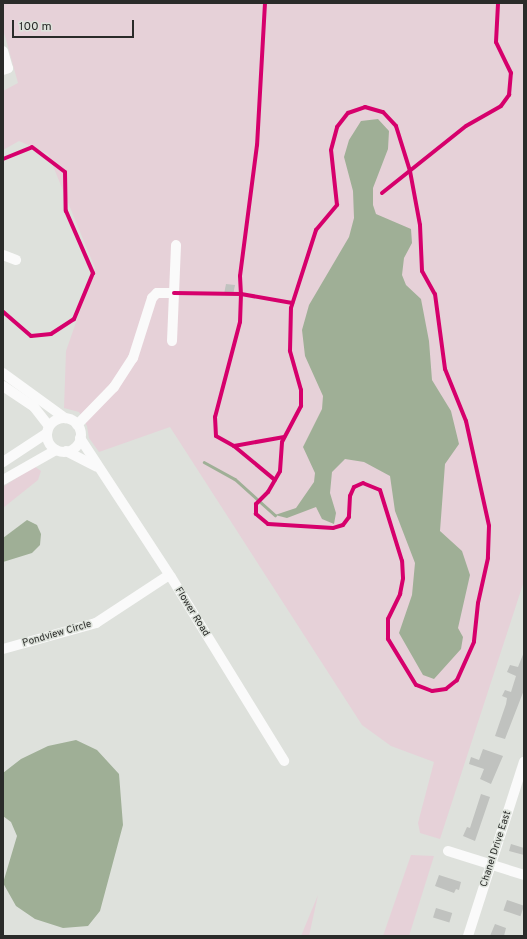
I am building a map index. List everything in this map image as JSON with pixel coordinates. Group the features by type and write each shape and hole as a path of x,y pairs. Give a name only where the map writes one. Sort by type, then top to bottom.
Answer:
{"street":[{"path":"3,51 8,68 3,70"},
{"path":"172,341 176,245"},
{"path":"3,255 16,260"},
{"path":"78,425 114,386 133,358 152,298 157,293 174,293"},
{"path":"3,373 65,418 78,425"},
{"path":"3,386 34,407 48,430 49,443 61,450"},
{"path":"3,462 48,430 55,420 65,418"},
{"path":"3,480 61,450 75,447 80,438 78,425"},
{"name":"Flower Road","path":"80,438 96,466 111,483 169,575 284,762"},
{"name":"Flower Road","path":"61,450 96,466"},
{"name":"Pondview Circle","path":"3,649 96,622 169,575"},
{"name":"Chanel Drive East","path":"468,936 524,762"},
{"path":"448,851 524,875"}],"shaded area":[{"path":"3,3 524,3 524,581 440,839 420,833 418,823 434,762 391,746 362,725 170,427 99,452 89,438 87,426 79,412 64,408 66,351 95,268 48,154 19,141 3,150 3,91 18,83 3,29"},
{"path":"378,119 389,131 388,149 373,188 373,205 376,214 411,229 412,243 404,258 402,275 406,285 421,299 429,341 432,380 451,411 459,444 445,464 440,531 462,551 470,575 458,628 463,637 461,649 434,679 423,675 399,633 412,595 415,563 395,511 390,476 364,462 345,459 332,472 330,493 336,513 334,524 322,519 316,507 287,518 275,515 296,508 314,482 315,473 303,447 322,409 323,396 305,356 302,330 309,305 349,237 354,218 353,191 344,157 349,140 361,121"},
{"path":"34,466 41,471 38,480 3,508 3,487"},
{"path":"27,520 37,525 41,534 40,545 32,553 3,562 3,538"},
{"path":"76,740 97,750 119,774 123,825 100,911 88,926 63,928 35,919 16,906 3,883 17,836 11,822 3,816 3,773 21,759 48,746"},
{"path":"411,855 434,856 409,936 383,936"},
{"path":"318,895 309,936 301,936"}],"building":[{"path":"226,284 235,285 233,295 224,294"},
{"path":"524,652 524,690 505,739 495,736 506,704 507,698 502,696 505,690 511,692 516,676 507,672 510,665 518,667"},
{"path":"483,749 503,756 491,784 480,779 484,769 469,764 471,757 479,760"},
{"path":"481,794 490,797 475,841 463,836 467,827 470,828"},
{"path":"511,844 524,848 524,855 509,851"},
{"path":"439,875 461,882 459,890 456,889 454,893 435,886"},
{"path":"507,900 524,906 520,916 503,910"},
{"path":"436,908 452,913 449,923 433,918"},
{"path":"495,924 506,928 504,936 490,936"}],"waterway":[{"path":"204,462 235,479 275,515"}],"cycle path":[{"path":"265,3 257,145 240,276 241,294 292,303"},
{"path":"382,193 466,126 501,106 509,95 511,73 496,42 498,3"},
{"path":"365,107 383,112 396,126 410,171 420,225 422,271 435,294 445,369 466,421 489,526 488,558 478,603 474,642 457,680 446,689 432,691 416,685 388,639 388,619 400,594 403,578 402,561 380,490 363,483 354,487 350,496 349,517 343,525 333,528 268,524 256,514 256,504 268,492 280,471 282,442 301,406 301,390 290,351 291,308 316,230 337,205 331,150 337,127 348,113 365,107"},
{"path":"3,159 32,147 65,172 66,211 93,273 74,319 51,334 31,336 3,312"},
{"path":"174,293 241,294 240,322 215,417 216,436 234,446 275,480"},
{"path":"234,446 284,437"}]}
